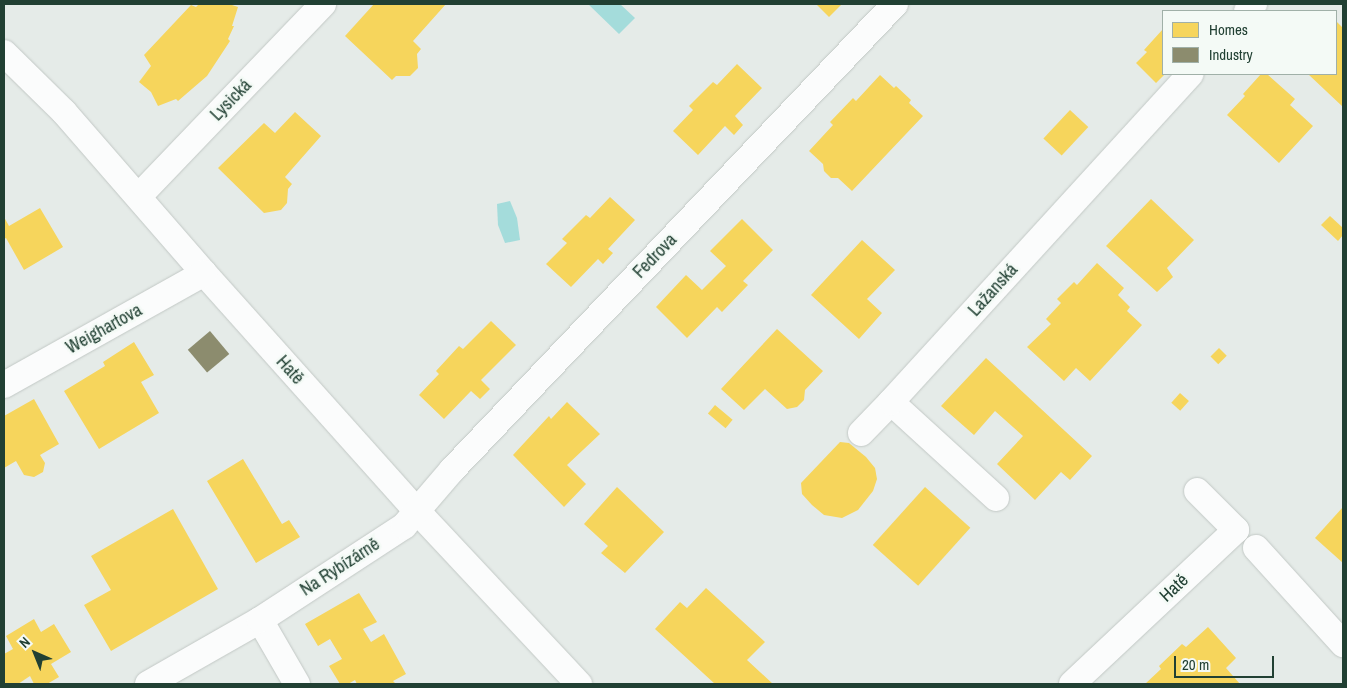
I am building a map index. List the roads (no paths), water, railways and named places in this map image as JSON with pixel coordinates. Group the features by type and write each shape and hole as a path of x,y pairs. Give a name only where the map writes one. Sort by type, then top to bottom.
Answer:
{"street":[{"name":"Lysická","path":"139,196 323,4"},
{"name":"Fedrova","path":"418,512 452,470 895,4"},
{"name":"Hatě","path":"4,53 64,112 204,273 418,512 579,684"},
{"name":"Lažanská","path":"861,432 891,402 1189,75"},
{"name":"Weighartova","path":"4,385 204,273"},
{"path":"891,402 996,498"},
{"name":"Hatě","path":"1072,684 1236,530 1198,491"},
{"name":"Na Rybízárně","path":"148,684 260,620 404,526 418,512"},
{"path":"1256,548 1343,644"},
{"path":"260,620 297,684"}],"water":[{"path":"588,4 620,4 635,18 619,34"},
{"path":"510,201 517,218 520,240 505,243 498,225 497,204"}]}
